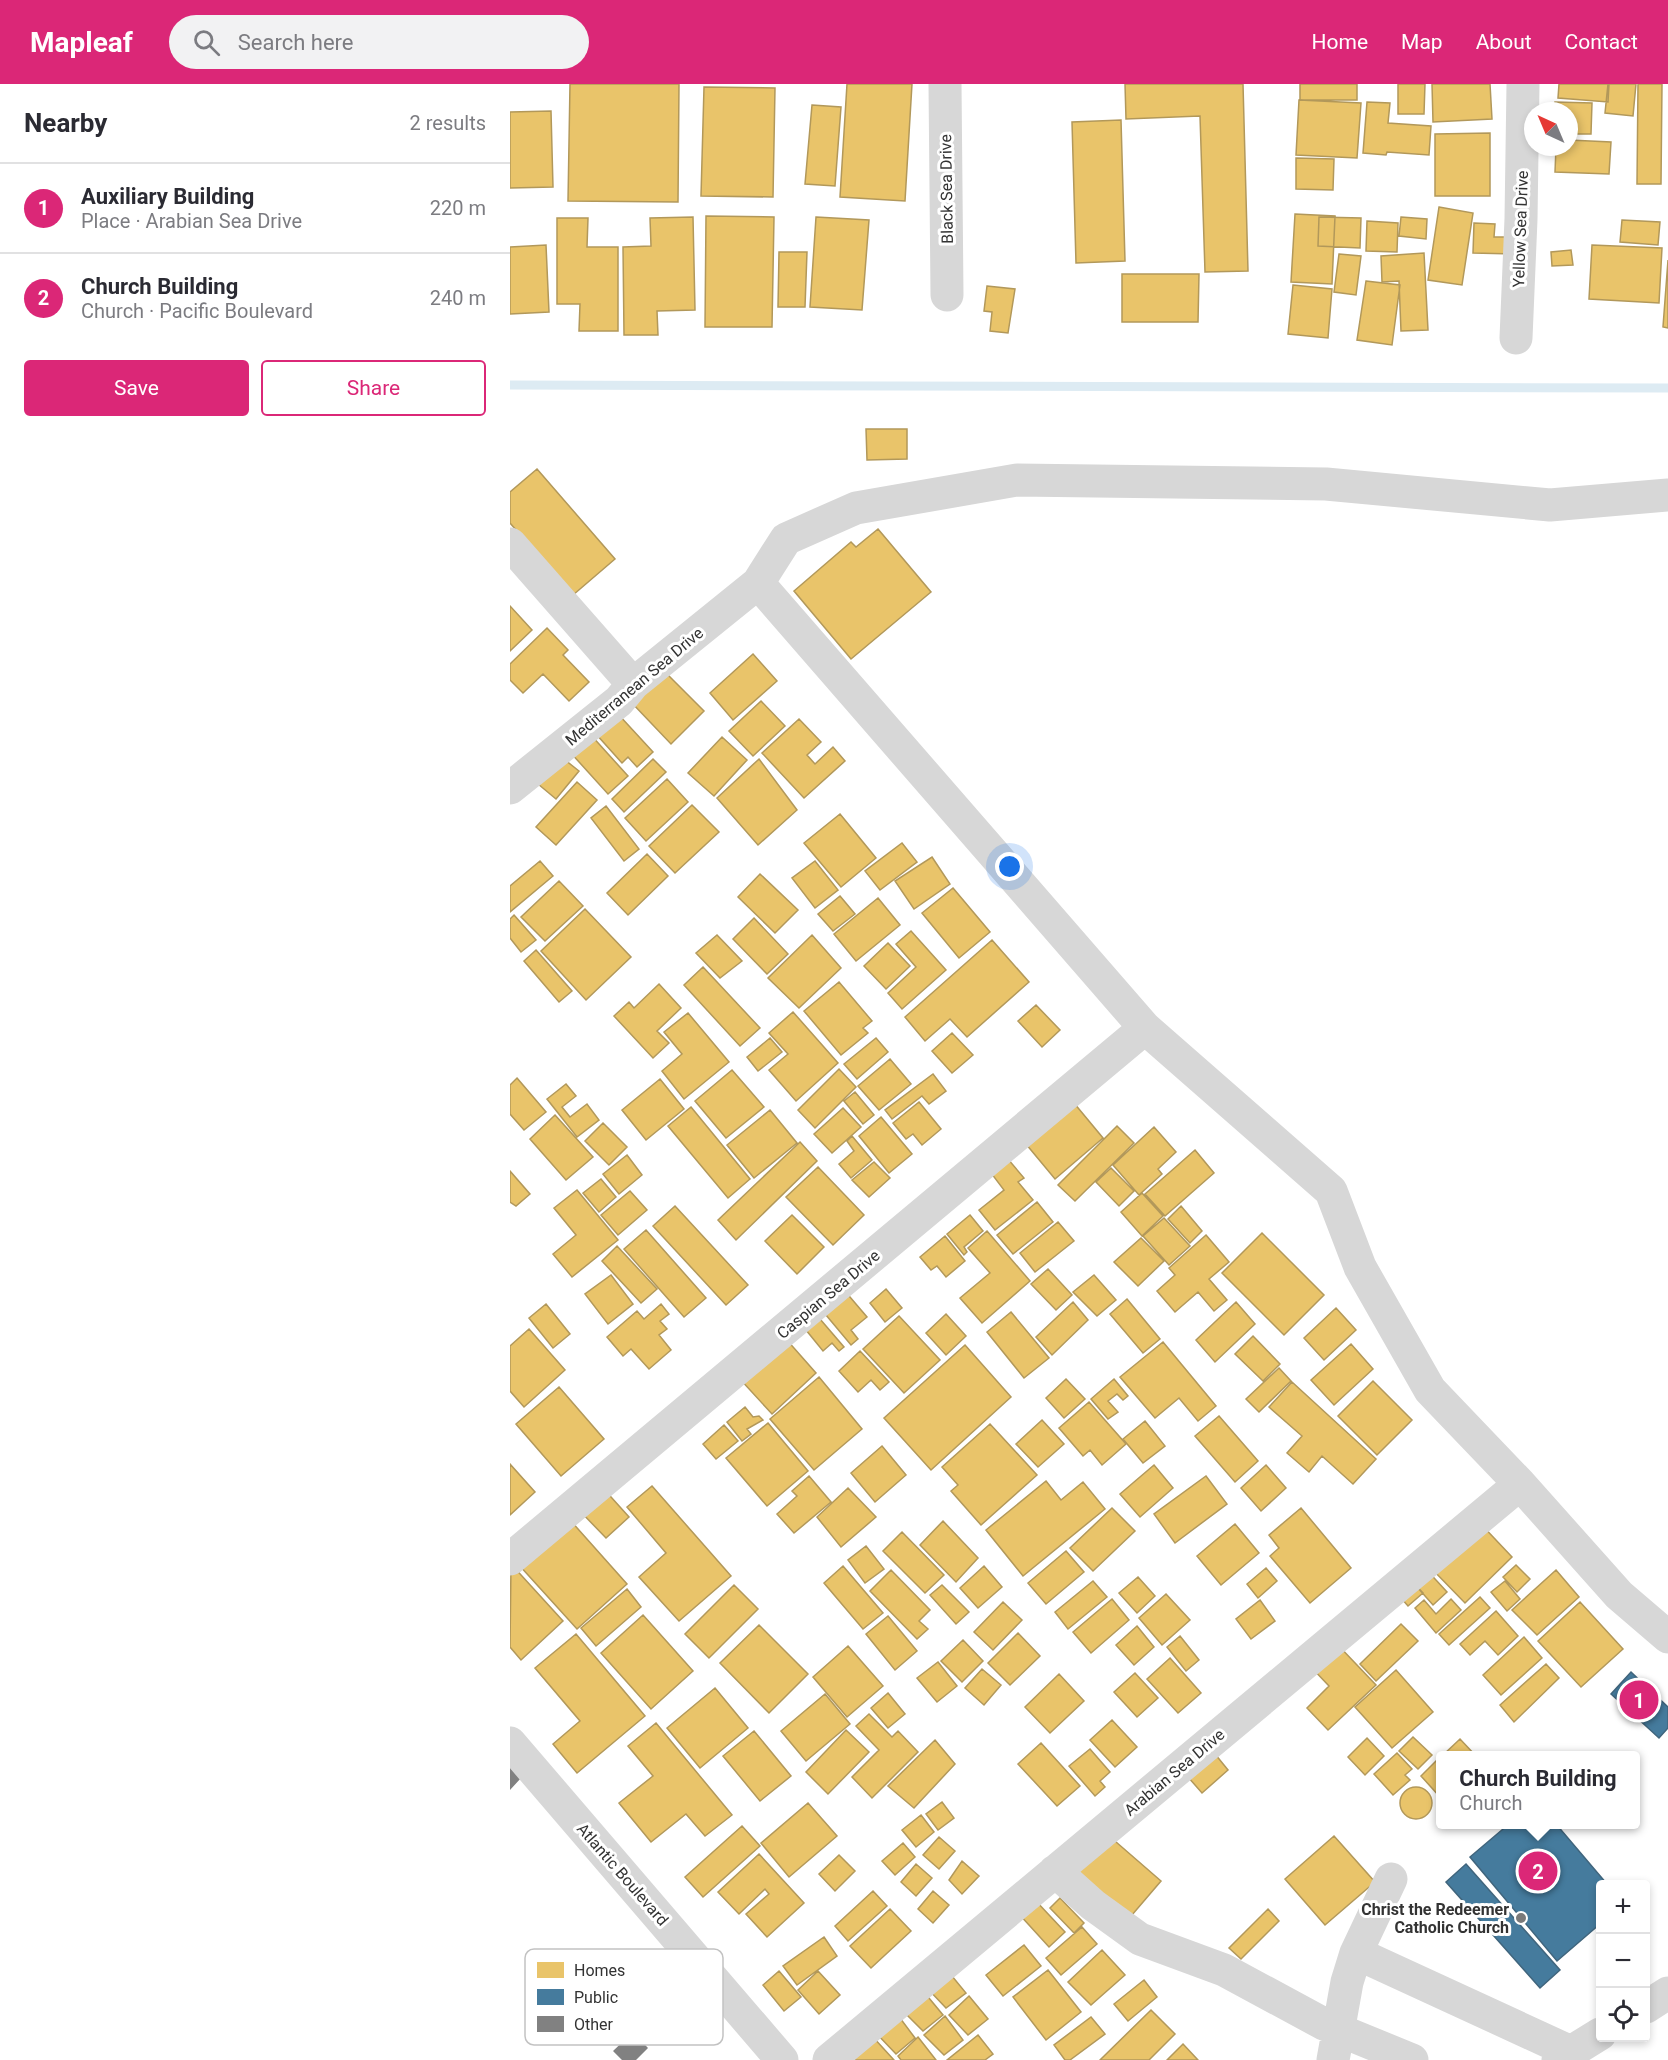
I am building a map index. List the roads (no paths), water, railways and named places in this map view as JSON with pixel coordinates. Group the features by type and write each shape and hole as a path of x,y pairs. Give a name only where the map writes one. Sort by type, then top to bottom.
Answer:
{"street":[{"name":"Black Sea Drive","path":"945,84 947,295"},
{"name":"Yellow Sea Drive","path":"1516,338 1523,84"},
{"name":"Mediterranean Sea Drive","path":"510,788 619,701 633,684 758,583 786,538 856,508 1017,480 1326,484 1550,505 1668,495"},
{"path":"510,544 633,684"},
{"path":"758,583 1145,1028 1331,1191 1360,1267 1430,1390 1520,1484 1619,1595 1668,1637"},
{"name":"Caspian Sea Drive","path":"510,1559 1145,1028"},
{"name":"Arabian Sea Drive","path":"829,2060 1520,1484"},
{"name":"Atlantic Boulevard","path":"510,1743 687,1949"},
{"path":"1055,1871 1093,1905 1140,1939 1224,1970 1324,2024 1335,2044 1412,2060"},
{"path":"1335,2044 1347,1982 1356,1953 1392,1879"},
{"path":"1356,1953 1564,2056 1596,2036"},
{"name":"Atlantic Boulevard","path":"723,1991 782,2060"},
{"path":"1650,2004 1668,1993"}],"waterway":[{"path":"510,385 1668,388"}],"place":[{"name":"Auxiliary Building","path":"1639,1700"},
{"name":"Church Building","path":"1538,1871"},
{"name":"Christ the Redeemer Catholic Church","path":"1521,1918"}]}
